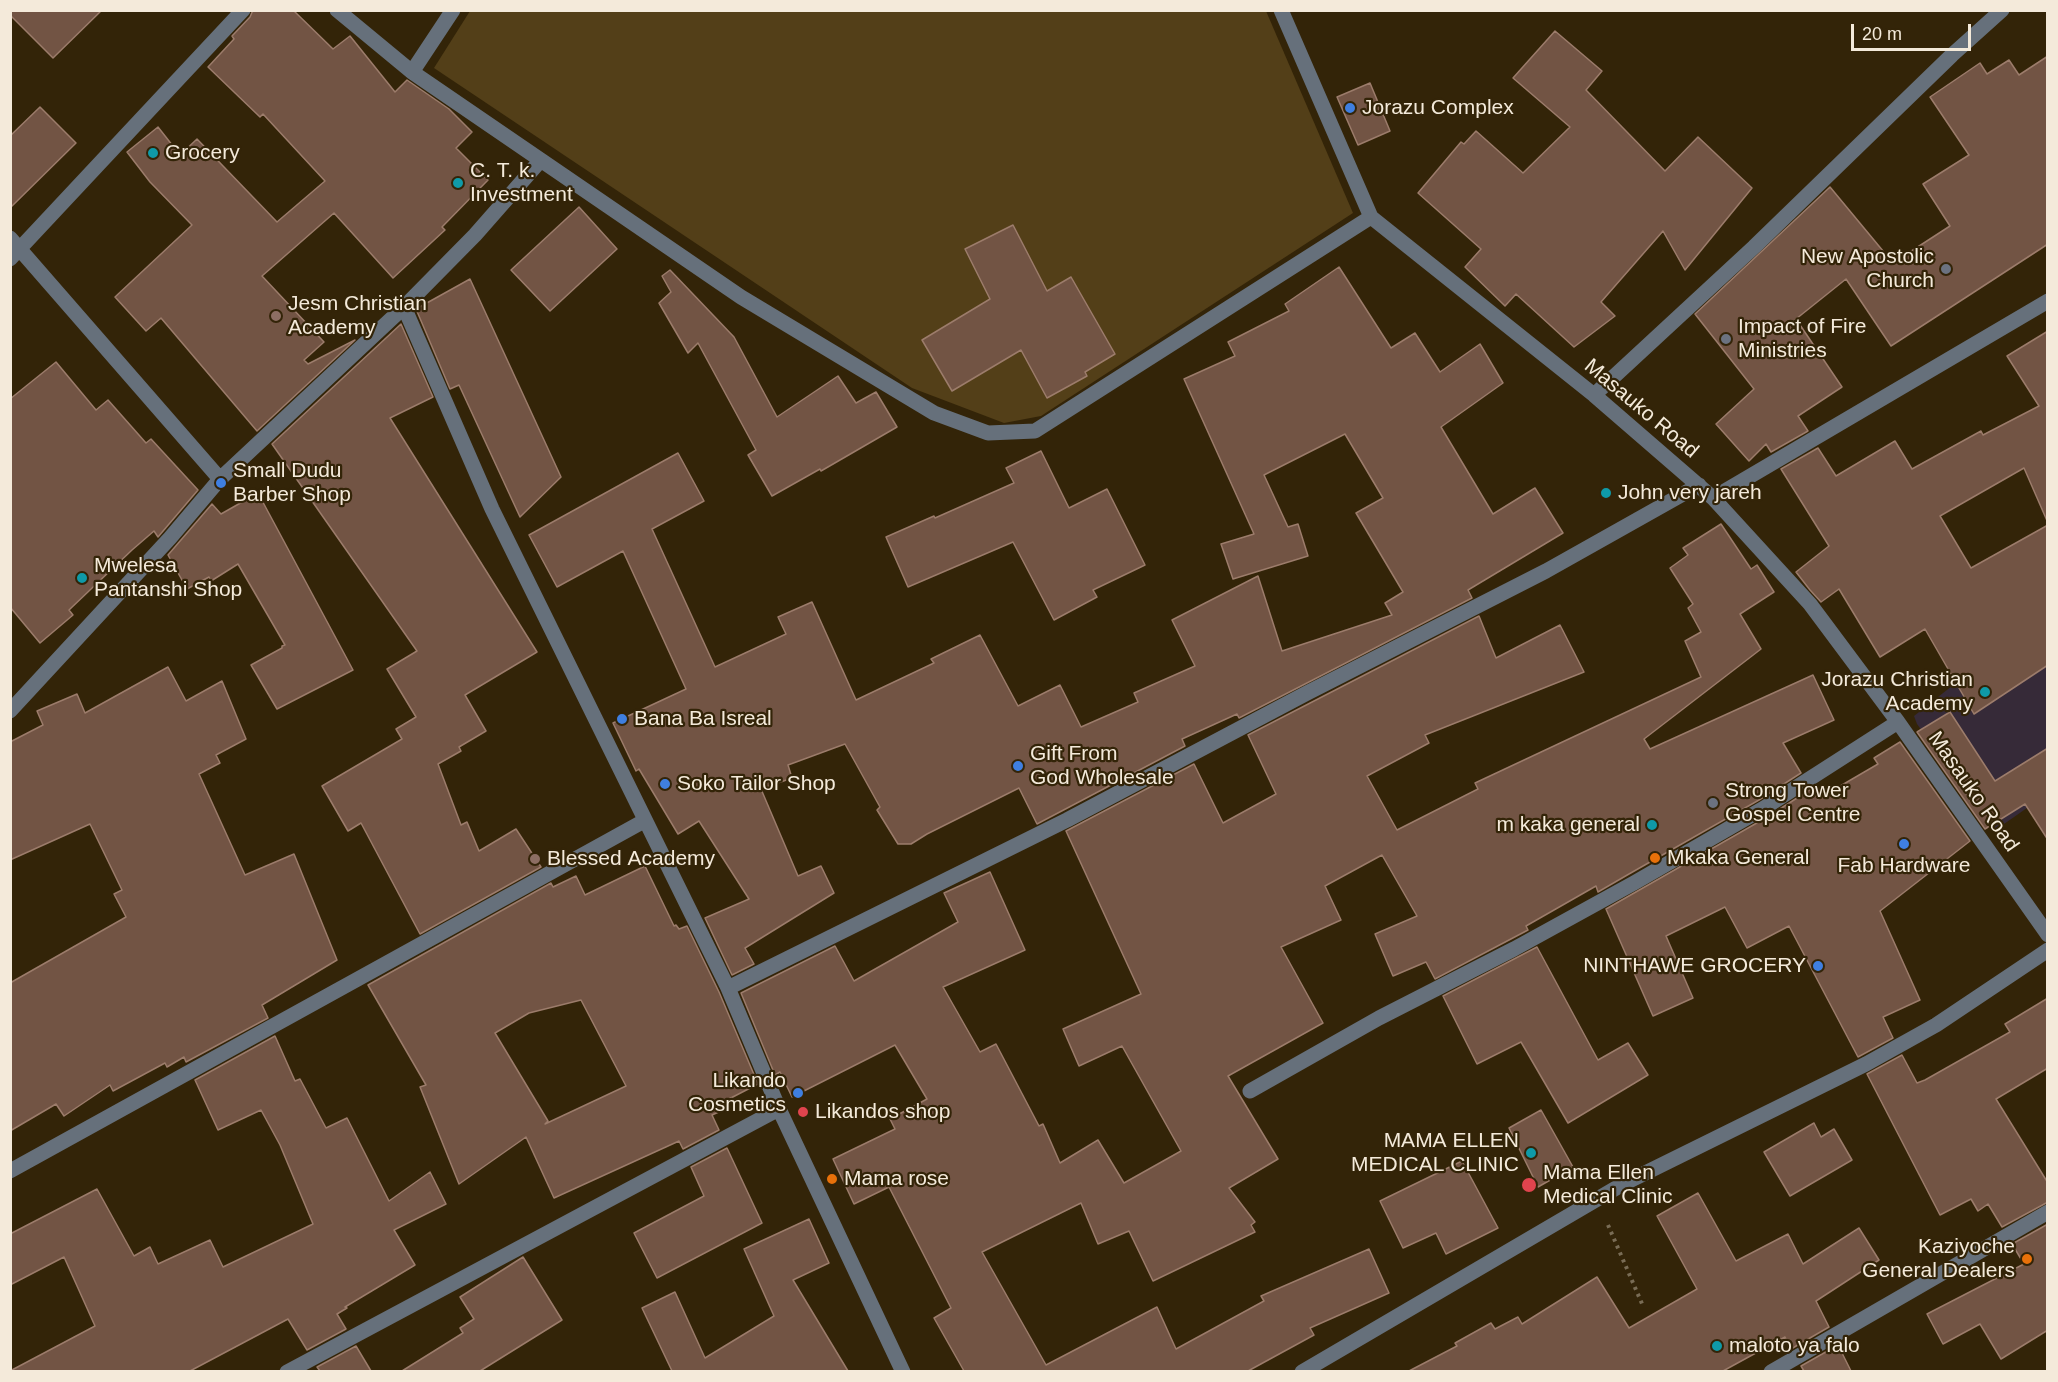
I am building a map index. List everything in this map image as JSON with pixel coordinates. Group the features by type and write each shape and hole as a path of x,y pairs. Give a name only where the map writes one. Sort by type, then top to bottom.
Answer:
{"street":[{"path":"220,479 14,248 243,10"},
{"path":"337,10 412,72 751,303 934,413 988,434 1035,431 1371,217"},
{"path":"412,72 453,10"},
{"name":"Masauko Road","path":"1281,10 1371,217 1594,395 1713,498 1810,604 1898,722 2047,932"},
{"path":"1594,395 1754,247 1952,55 2002,10"},
{"path":"10,711 170,538 220,479 404,307 475,235 540,161"},
{"path":"1713,498 2048,301"},
{"path":"404,307 492,509 728,988 779,1109 903,1371"},
{"path":"728,988 1067,820 1307,693 1546,571 1699,485"},
{"path":"1250,1091 1379,1018 1514,949 1634,883 1764,808 1898,722"},
{"path":"10,1171 644,821"},
{"path":"1302,1371 1623,1184 1866,1064 1936,1025 2048,950"},
{"path":"287,1371 779,1109"},
{"path":"1771,1371 2048,1212"}],"path":[{"path":"1596,1200 1643,1306"}],"shaded area":[{"path":"470,11 1266,11 1353,213 1041,416 1004,423 912,388 434,68"},
{"path":"2047,620 2047,794 1994,831 1917,724 1914,716 2029,625"}],"building":[{"path":"10,10 102,10 53,58 10,15"},
{"path":"253,10 293,10 333,49 350,36 395,92 407,80 449,109 472,132 456,148 488,180 442,227 445,230 393,278 334,213 262,276 324,342 304,360 308,364 355,340 257,431 161,318 146,331 115,297 192,225 150,182 127,152 158,127 180,155 197,139 277,222 325,181 263,114 260,117 208,67 234,39 232,36 250,17"},
{"path":"1555,31 1602,71 1586,90 1665,171 1698,137 1752,188 1685,270 1663,231 1601,302 1615,316 1574,347 1516,294 1505,306 1465,267 1481,249 1418,193 1461,142 1464,144 1476,131 1523,173 1570,127 1513,78"},
{"path":"2048,56 2048,244 1891,346 1846,279 1796,319 1842,387 1798,416 1808,431 1771,452 1766,444 1749,461 1716,424 1754,389 1695,314 1830,187 1893,263 1950,226 1923,184 1969,155 1930,97 1980,63 1987,74 2009,60 2019,75"},
{"path":"1370,83 1390,131 1358,145 1337,97"},
{"path":"40,107 76,143 10,208 10,136"},
{"path":"579,207 617,249 550,311 511,270"},
{"path":"1013,225 1047,291 1071,277 1115,354 1085,372 1087,376 1047,398 1021,350 952,391 922,340 990,299 965,249"},
{"path":"1339,267 1391,348 1415,333 1440,372 1480,344 1503,383 1441,427 1493,514 1535,488 1563,533 1468,590 1472,598 1239,718 1237,714 1182,739 1185,746 1037,824 1019,788 911,844 898,844 877,810 880,807 845,744 788,765 792,778 761,789 798,876 821,866 834,893 745,948 754,964 732,975 705,918 749,899 699,821 678,834 639,769 636,771 613,723 686,689 623,551 557,587 529,535 678,453 704,501 652,529 715,667 786,634 778,617 812,602 856,700 934,663 931,659 980,635 1018,706 1060,685 1081,727 1138,702 1134,693 1195,666 1172,620 1258,576 1282,651 1392,615 1385,603 1403,592 1356,513 1383,498 1345,434 1264,475 1288,527 1298,524 1308,556 1233,579 1221,544 1254,534 1184,379 1235,356 1228,342 1289,311 1285,304"},
{"path":"670,270 734,337 777,417 838,376 856,403 876,392 897,427 772,496 748,455 756,450 698,343 688,353 659,303 671,292 662,276"},
{"path":"470,279 561,477 520,517 459,385 450,389 416,309"},
{"path":"401,324 433,397 390,418 537,652 465,695 486,731 459,747 461,751 438,764 461,825 467,822 479,851 516,829 541,867 420,934 361,823 348,831 322,786 402,739 396,729 416,717 387,669 417,651 272,444"},
{"path":"2048,331 2048,523 2024,468 1940,516 1971,568 2048,525 2048,665 1974,714 1925,629 1880,657 1839,589 1821,602 1810,590 1796,572 1829,546 1781,469 1818,448 1836,476 1895,441 1912,469 1981,431 1983,435 2039,406 2007,356"},
{"path":"56,362 96,410 108,400 146,443 151,439 198,490 158,537 154,531 132,550 69,610 73,615 40,643 10,607 10,399"},
{"path":"1041,451 1069,508 1107,489 1145,565 1093,590 1097,597 1054,620 1013,542 908,587 886,537 1014,483 1006,468"},
{"path":"258,493 353,670 277,709 251,665 285,645 238,564 211,581 209,577 187,589 168,555 212,504 221,514"},
{"path":"1721,524 1751,569 1757,565 1774,592 1740,614 1761,649 1644,739 1650,749 1813,675 1834,720 1783,743 1801,773 1759,800 1598,892 1596,886 1526,926 1528,930 1435,979 1426,962 1393,976 1375,934 1417,916 1382,855 1325,886 1341,920 1281,947 1323,1023 1228,1076 1278,1159 1229,1188 1255,1222 1251,1225 1255,1232 1153,1281 1129,1231 1098,1244 1081,1203 982,1252 1046,1365 1157,1307 1176,1349 1264,1301 1261,1296 1369,1249 1389,1293 1310,1328 1314,1335 1248,1371 964,1371 934,1318 951,1308 889,1187 854,1204 833,1159 895,1129 890,1119 927,1099 895,1045 792,1097 780,1072 775,1075 741,993 835,946 854,981 958,922 944,893 990,872 1025,950 943,987 980,1052 996,1044 1039,1126 1043,1124 1060,1163 1098,1140 1124,1183 1181,1151 1122,1046 1079,1066 1063,1029 1141,994 1066,831 1194,764 1223,823 1276,794 1248,735 1479,616 1496,658 1560,625 1584,672 1425,735 1429,743 1367,776 1397,830 1478,789 1475,783 1701,677 1685,641 1701,632 1688,608 1693,604 1670,568 1688,555 1683,548"},
{"path":"168,667 186,701 222,681 246,739 216,755 220,763 199,774 245,875 294,854 337,960 262,1005 268,1018 186,1062 184,1057 167,1067 165,1063 113,1091 110,1085 64,1116 56,1104 10,1131 10,983 126,917 114,894 122,890 90,824 10,860 10,742 43,725 37,711 77,694 85,713"},
{"path":"1950,712 1995,781 2048,748 2048,840 2025,804 1985,829 1917,732"},
{"path":"1900,742 1970,841 1880,911 1920,1000 1883,1017 1893,1038 1858,1057 1789,926 1747,948 1725,907 1666,936 1693,998 1653,1016 1606,909 1769,816 1811,789 1818,799 1878,764 1874,758"},
{"path":"645,866 674,926 676,925 679,929 687,926 719,992 758,1084 727,1100 730,1107 712,1115 719,1130 683,1149 679,1141 554,1198 526,1137 459,1184 420,1087 426,1085 368,985 551,883 553,887 576,876 585,895","holes":["581,1000 626,1086 545,1124 548,1121 495,1033 529,1013"]},
{"path":"1537,947 1598,1060 1628,1043 1648,1075 1568,1123 1521,1042 1477,1064 1443,996"},
{"path":"2048,998 2048,1068 1996,1099 2048,1183 2048,1202 2002,1227 1988,1204 1978,1211 1971,1199 1940,1215 1867,1074 1902,1055 1917,1083 1925,1080 2010,1032 2005,1024"},
{"path":"275,1036 295,1081 300,1079 326,1128 347,1118 389,1201 430,1172 446,1204 394,1230 415,1265 345,1307 347,1308 337,1314 346,1329 307,1350 288,1319 190,1371 10,1371 95,1326 64,1257 10,1285 10,1234 97,1189 134,1256 150,1247 158,1264 210,1240 223,1267 313,1224 280,1145 261,1110 218,1130 195,1080"},
{"name":"MAMA ELLEN MEDICAL CLINIC","path":"1541,1110 1573,1167 1538,1187 1509,1128"},
{"path":"1814,1123 1821,1137 1834,1129 1852,1160 1790,1196 1764,1152"},
{"path":"727,1148 762,1223 657,1278 634,1233 704,1196 691,1167"},
{"path":"1462,1161 1498,1228 1446,1254 1436,1233 1403,1248 1380,1201"},
{"path":"1698,1193 1736,1261 1788,1234 1803,1264 1859,1228 1879,1260 1816,1301 1829,1327 1791,1349 1785,1337 1723,1371 1409,1371 1457,1346 1455,1343 1491,1323 1495,1329 1518,1317 1522,1324 1597,1277 1629,1328 1697,1289 1657,1216"},
{"path":"809,1219 829,1263 793,1280 848,1371 672,1371 642,1308 675,1292 705,1358 774,1316 744,1249"},
{"path":"2048,1224 2048,1330 2001,1359 1980,1324 1943,1344 1927,1314 2024,1264 2012,1244"},
{"path":"523,1257 562,1320 480,1371 402,1371 463,1333 460,1328 474,1319 460,1297"},
{"path":"1838,1345 1851,1371 1804,1371 1801,1366"},
{"path":"356,1346 371,1371 320,1371 317,1367"}],"place":[{"name":"Jorazu Complex","path":"1350,108"},
{"name":"Grocery","path":"153,153"},
{"name":"C. T. k. Investment","path":"458,183"},
{"name":"New Apostolic Church","path":"1946,269"},
{"name":"Jesm Christian Academy","path":"276,316"},
{"name":"Impact of Fire Ministries","path":"1726,339"},
{"name":"Small Dudu Barber Shop","path":"221,483"},
{"name":"John very jareh","path":"1606,493"},
{"name":"Mwelesa Pantanshi Shop","path":"82,578"},
{"name":"Jorazu Christian Academy","path":"1985,692"},
{"name":"Bana Ba Isreal","path":"622,719"},
{"name":"Gift From God Wholesale","path":"1018,766"},
{"name":"Soko Tailor Shop","path":"665,784"},
{"name":"Strong Tower Gospel Centre","path":"1713,803"},
{"name":"m kaka general","path":"1652,825"},
{"name":"Fab Hardware","path":"1904,844"},
{"name":"Mkaka General","path":"1655,858"},
{"name":"Blessed Academy","path":"535,859"},
{"name":"NINTHAWE GROCERY","path":"1818,966"},
{"name":"Likando Cosmetics","path":"798,1093"},
{"name":"Likandos shop","path":"803,1112"},
{"name":"MAMA ELLEN MEDICAL CLINIC","path":"1531,1153"},
{"name":"Mama rose","path":"832,1179"},
{"name":"Mama Ellen Medical Clinic","path":"1529,1185"},
{"name":"Kaziyoche General Dealers","path":"2027,1259"},
{"name":"maloto ya falo","path":"1717,1346"}]}
